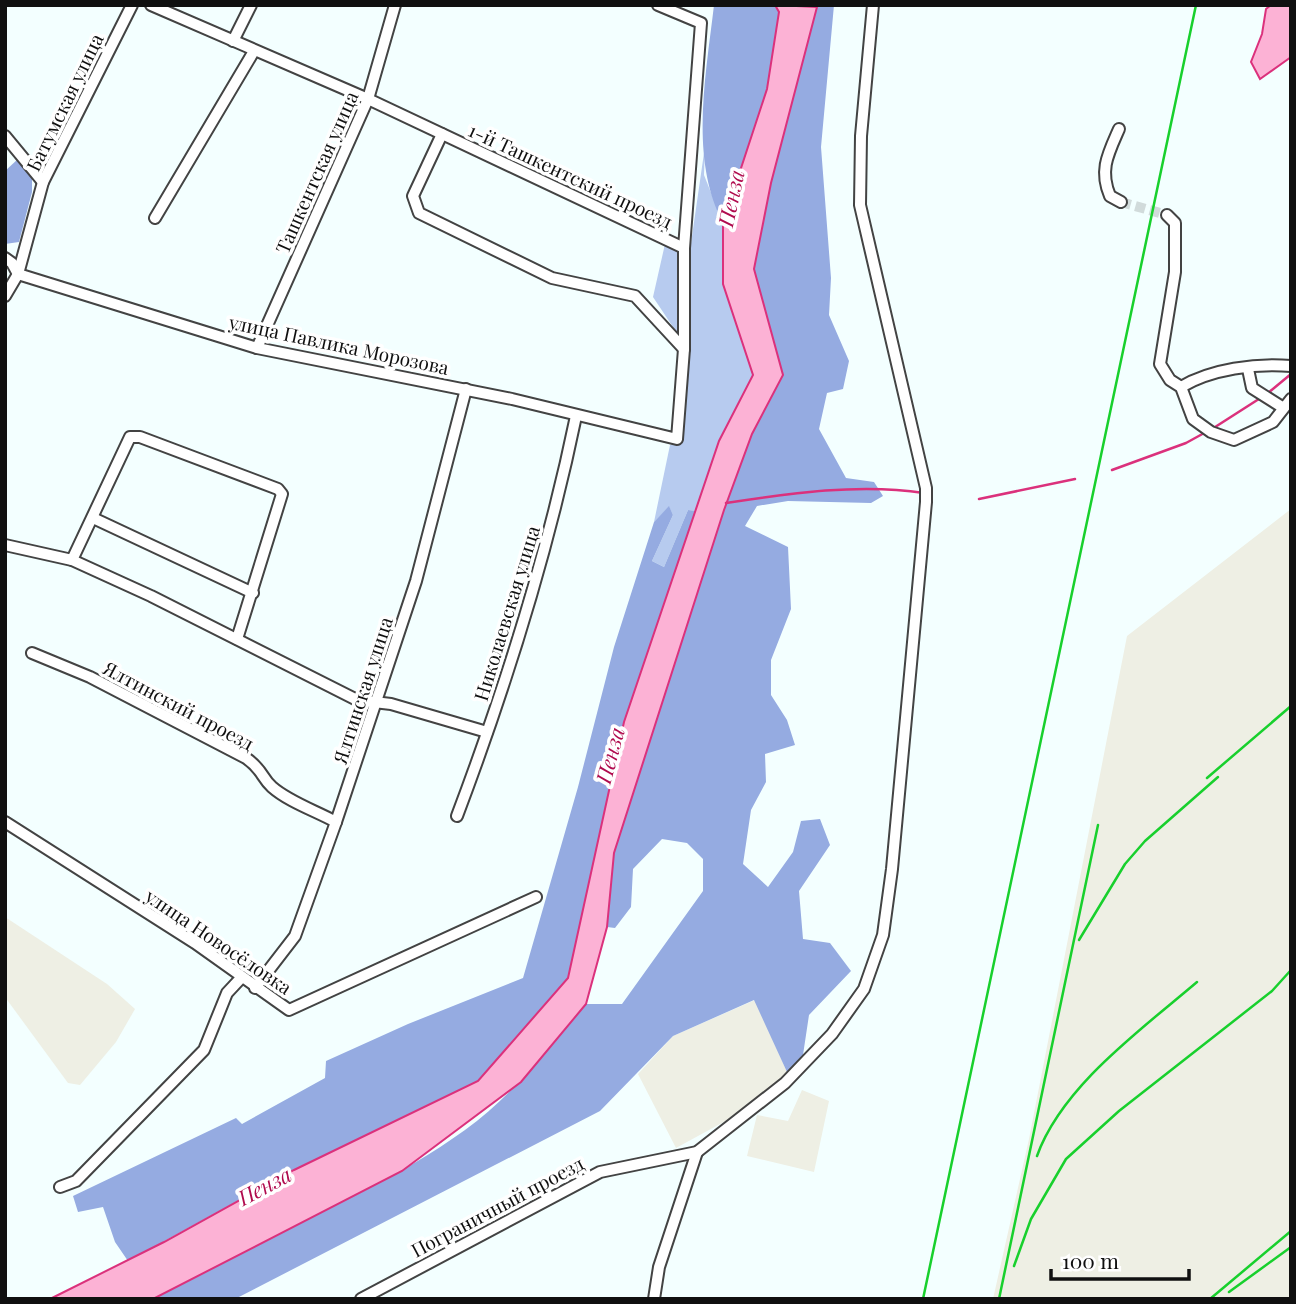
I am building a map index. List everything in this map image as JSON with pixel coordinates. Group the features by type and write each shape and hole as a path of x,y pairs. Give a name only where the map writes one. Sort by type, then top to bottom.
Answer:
{"street":[{"name":"Батумская улица","path":"5,296 18,274 43,183 132,5"},
{"name":"1-й Ташкентский проезд","path":"151,5 368,99 684,248"},
{"path":"233,41 251,5"},
{"name":"Ташкентская улица","path":"257,348 368,99 395,5"},
{"path":"658,5 701,23 684,248 684,349"},
{"path":"654,1299 659,1268 697,1152 785,1083 832,1034 864,989 883,935 892,869 926,488 860,205 861,136 873,5"},
{"path":"155,218 254,51"},
{"path":"1119,129 1104,164 1103,180 1110,196 1121,202"},
{"name":"1-й Ташкентский проезд","path":"442,134 413,196 419,213 552,278 635,296 684,349"},
{"path":"5,136 43,183"},
{"path":"1167,215 1175,223 1175,272 1160,363 1170,380 1181,387 1193,419 1211,432 1234,440 1273,422 1287,403 1252,388 1248,369"},
{"path":"5,258 12,263 18,274"},
{"name":"улица Павлика Морозова","path":"18,274 257,348 466,389 677,439 684,349"},
{"path":"1181,387 1195,378 1271,365 1291,366"},
{"name":"Ялтинская улица","path":"255,988 295,936 336,822 416,581 466,389"},
{"name":"Николаевская улица","path":"457,816 487,732 560,495 576,416"},
{"path":"72,560 130,437 140,437 193,455 278,489 282,494 237,639"},
{"path":"93,518 253,593"},
{"path":"5,545 72,560 358,700 376,705 391,704 487,732"},
{"name":"Ялтинский проезд","path":"32,653 90,677 246,758 261,769 269,785 336,822"},
{"name":"улица Новосёловка","path":"5,822 173,929 289,1010 536,897"},
{"path":"60,1187 76,1181 204,1050 227,993 241,978"},
{"name":"Пограничный проезд","path":"361,1299 600,1172 697,1152"}],"shaded area":[{"path":"714,5 775,5 779,12 767,89 723,223 706,172 703,144 704,88"},
{"path":"775,5 817,7 771,183 754,269 783,375 752,434 724,510 614,853 607,927 586,1004 521,1082 402,1171 153,1299 50,1299 164,1242 294,1170 478,1081 568,978 624,722 719,441 753,375 723,284 723,223 767,89 779,12"},
{"path":"816,5 834,5 821,147 831,278 829,315 849,361 843,389 827,393 819,429 846,478 874,482 883,496 871,503 788,501 757,506 745,526 788,547 791,609 771,660 771,695 787,720 795,745 765,754 766,782 751,810 743,864 768,887 793,852 801,821 820,819 830,845 799,891 803,939 830,943 851,971 809,1015 803,1055 787,1072 754,1000 673,1036 600,1111 235,1299 153,1299 191,1277 390,1177 465,1130 515,1087 586,1004 622,1004 703,891 703,859 687,843 662,839 633,869 631,907 615,928 607,927 614,853 724,510 752,434 783,375 754,269 771,183"},
{"path":"1271,5 1291,5 1291,57 1260,79 1251,62 1262,34 1266,9"},
{"path":"705,146 704,175 723,223 723,284 753,374 719,441 698,511 688,510 664,567 652,561 673,515 669,507 654,522 670,445 681,442 689,351 653,297 665,244 690,250"},
{"path":"18,159 32,178 32,192 19,242 5,244 5,171"},
{"path":"669,506 673,515 652,561 664,567 688,510 698,511 624,722 568,978 478,1081 294,1170 128,1261 115,1242 103,1207 78,1212 73,1196 236,1118 242,1124 325,1078 326,1061 408,1024 523,978 578,787 614,647 654,522"},
{"path":"1291,509 1291,1299 993,1299 1029,1139 1127,636"},
{"path":"5,917 107,984 135,1009 116,1042 80,1085 68,1083 5,997"},
{"path":"755,1000 787,1072 753,1106 676,1148 638,1074 673,1036"},
{"path":"802,1090 829,1101 814,1172 747,1156 757,1115 788,1121"}],"waterway":[{"path":"1268,393 1291,374"},
{"path":"1212,429 1262,397"},
{"path":"1112,470 1186,443 1206,432"},
{"path":"979,499 1075,479"},
{"path":"726,503 850,489 924,493"}],"tunnel":[{"path":"1121,202 1167,215"}],"railway":[{"path":"923,1299 1196,5"},
{"path":"1207,778 1291,706"},
{"path":"1079,940 1125,864 1145,841 1218,777"},
{"path":"999,1299 1098,825"},
{"path":"1014,1266 1031,1219 1066,1159 1119,1111 1272,991 1291,970"},
{"path":"1037,1156 1049,1130 1084,1083 1129,1039 1197,982"},
{"path":"1210,1299 1291,1231"},
{"path":"1229,1292 1291,1247"}],"water label":[{"name":"Пенза","path":"730,198"},
{"name":"Пенза","path":"609,755"},
{"name":"Пенза","path":"264,1185"}]}
